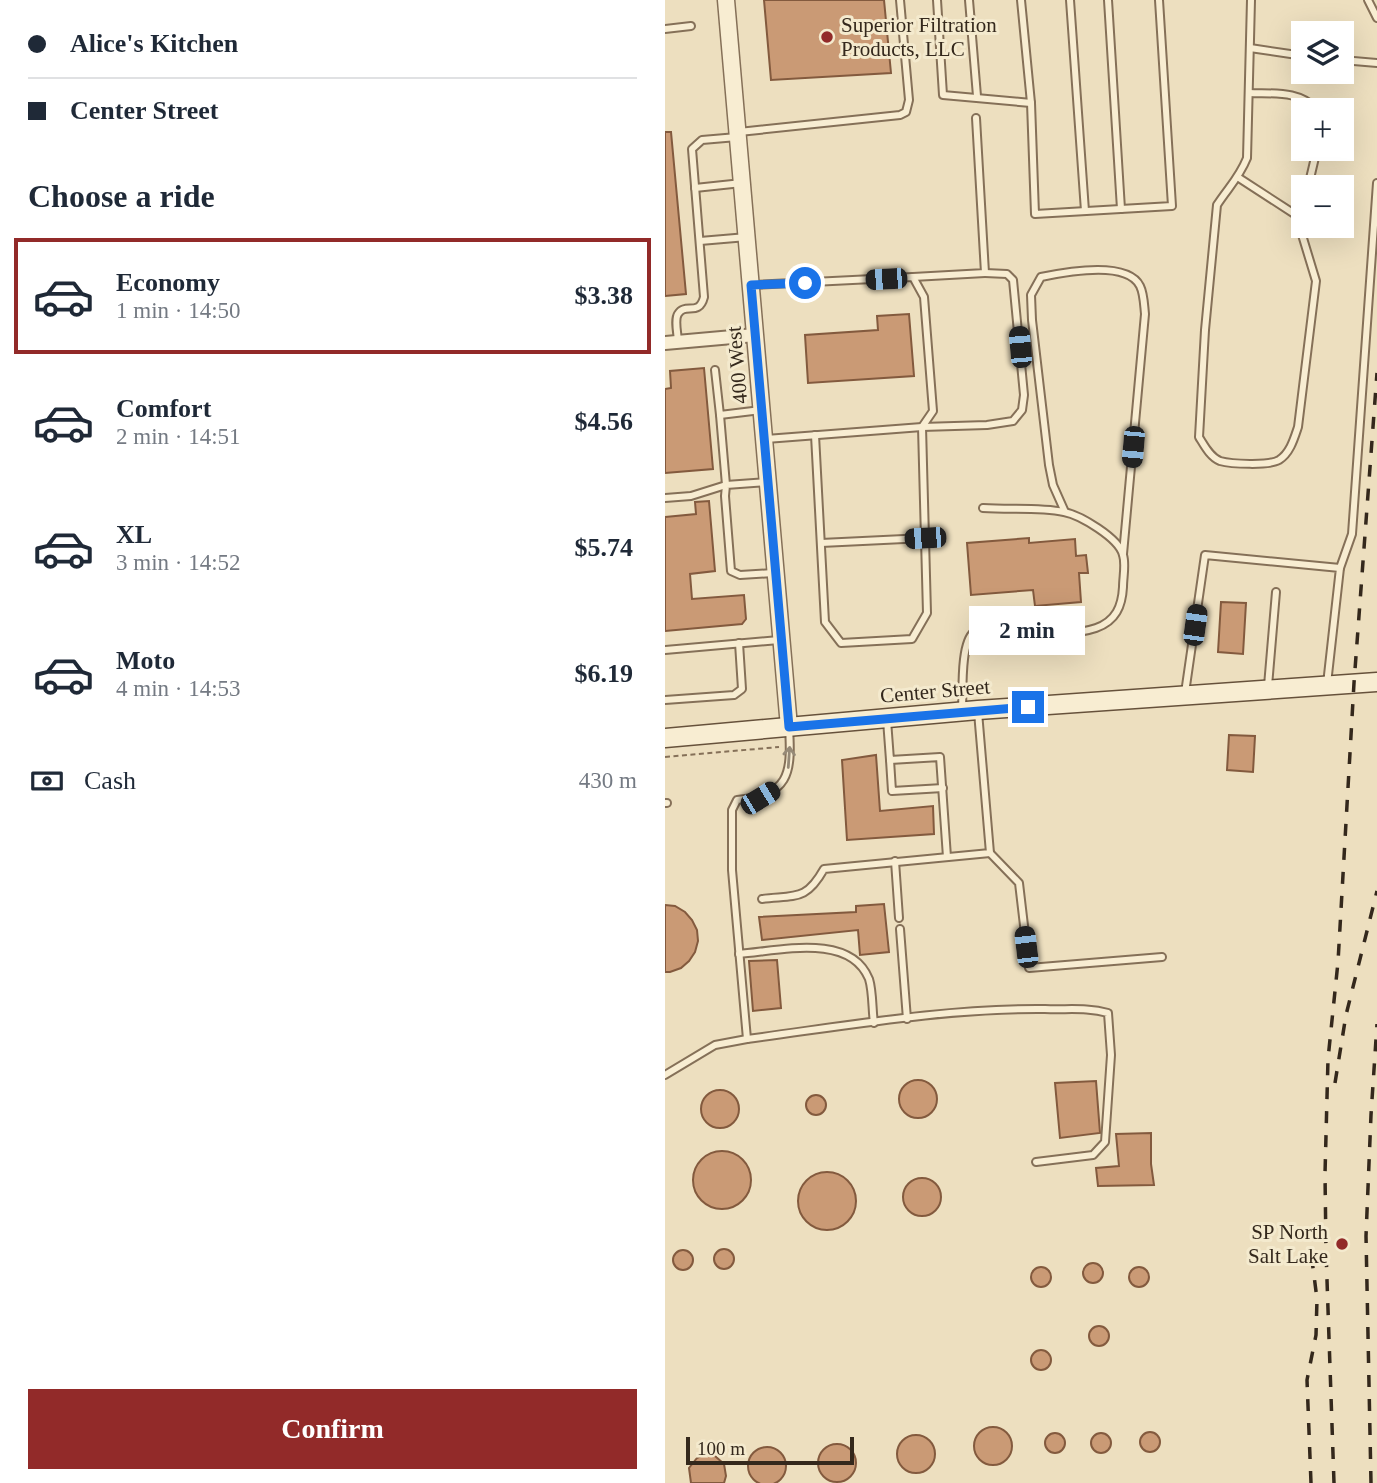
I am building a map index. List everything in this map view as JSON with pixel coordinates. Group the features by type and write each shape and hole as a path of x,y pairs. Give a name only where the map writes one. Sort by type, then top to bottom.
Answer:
{"main road":[{"name":"Center Street","path":"665,738 970,711 1377,682"}],"street":[{"name":"400 West","path":"726,0 789,727"},
{"path":"671,343 755,335"}],"lane":[{"path":"671,343 679,312 697,309 704,297 692,149 702,140 900,115 906,112 909,100 900,0"},
{"path":"937,0 943,94 1031,103"},
{"path":"969,0 977,96"},
{"path":"1021,0 1031,103 1035,214 1172,206 1159,0"},
{"path":"1070,0 1085,211"},
{"path":"1108,0 1121,209"},
{"path":"1251,0 1247,158 1239,178 1217,205 1205,330 1199,437 1206,449 1218,460 1262,464 1279,460 1291,447 1298,427 1316,281 1303,238"},
{"path":"1368,0 1377,18"},
{"path":"665,29 691,26"},
{"path":"1250,48 1291,54"},
{"path":"1354,61 1377,63"},
{"path":"1249,93 1302,98"},
{"path":"976,118 985,273"},
{"path":"1239,178 1291,212"},
{"path":"695,188 742,183"},
{"path":"1327,684 1341,568 1352,534 1377,183"},
{"path":"700,241 747,237"},
{"path":"1065,512 1053,485 1049,465 1031,295 1041,277 1058,273 1113,270 1127,274 1140,286 1145,314 1123,554 1122,603 1115,616 1096,628 1065,634 1014,628 980,628 969,636 965,650 970,711 990,853 1019,883 1029,968 1162,957"},
{"path":"751,285 1007,274 1013,280 1024,395 1022,410 1013,421 764,440"},
{"path":"815,435 825,622 841,643 912,639 927,613 922,428 933,411 924,297 913,277"},
{"path":"715,370 731,571 740,575 775,572"},
{"path":"720,415 761,410"},
{"path":"665,498 691,496 726,485 768,482"},
{"path":"983,508 1065,512 1092,525 1115,542 1123,554"},
{"path":"821,543 925,538"},
{"path":"1185,695 1205,555 1341,568"},
{"path":"1268,688 1276,592"},
{"path":"665,650 781,639"},
{"path":"665,700 734,695 742,689 739,643"},
{"path":"887,718 892,791 943,788"},
{"path":"747,1039 731,836 732,810 737,800 760,798 782,785 788,772 789,727"},
{"path":"890,760 940,757 947,857"},
{"path":"762,899 809,892 824,869 990,853"},
{"path":"895,861 899,918"},
{"path":"899,929 907,1019"},
{"path":"739,954 829,948 844,953 857,963 869,979 874,1023"},
{"path":"665,1075 715,1045 747,1039 907,1019 1017,1009 1090,1008 1108,1013 1111,1055 1105,1142 1093,1155 1036,1162"}],"path":[{"path":"665,757 779,747"}],"building":[{"name":"Superior Filtration Products, LLC","path":"764,0 884,0 891,73 771,80"},
{"path":"665,132 671,132 686,294 665,296"},
{"path":"909,314 914,376 808,383 805,335 878,330 877,316"},
{"path":"704,368 713,469 665,473 665,389 671,388 670,371"},
{"path":"709,501 715,571 690,574 692,599 744,595 746,619 742,624 665,631 665,517 696,514 695,502"},
{"path":"1029,538 1029,543 1075,539 1076,556 1086,555 1088,573 1079,573 1081,602 1035,606 1033,590 971,595 967,543"},
{"path":"1221,602 1246,603 1243,654 1218,652"},
{"path":"1229,735 1255,736 1253,772 1227,770"},
{"path":"876,755 880,811 933,806 934,834 847,840 842,760"},
{"path":"884,904 889,952 860,955 858,930 762,940 759,917 856,912 856,906"},
{"path":"665,905 675,906 685,912 697,930 698,941 689,961 670,972 665,972"},
{"path":"777,960 781,1008 753,1011 749,961"},
{"path":"918,1080 931,1086 937,1099 931,1112 918,1118 905,1112 899,1099 905,1086"},
{"path":"1096,1081 1100,1133 1060,1138 1055,1083"},
{"path":"720,1090 733,1096 739,1109 733,1122 720,1128 707,1122 701,1109 707,1096"},
{"path":"812,1095 820,1095 826,1105 820,1115 812,1115 806,1109 806,1101"},
{"path":"1151,1133 1154,1185 1098,1186 1096,1168 1119,1166 1116,1134"},
{"path":"722,1151 738,1156 746,1164 751,1180 746,1196 738,1204 722,1209 706,1204 698,1196 693,1180 698,1164 706,1156"},
{"path":"827,1172 843,1177 851,1185 856,1201 851,1217 843,1225 827,1230 811,1225 803,1217 798,1201 803,1185 811,1177"},
{"path":"922,1178 935,1184 941,1197 935,1210 922,1216 909,1210 903,1197 909,1184"},
{"path":"720,1249 728,1249 734,1259 728,1269 720,1269 714,1263 714,1255"},
{"path":"679,1250 687,1250 693,1260 687,1270 679,1270 673,1264 673,1256"},
{"path":"1089,1263 1097,1263 1103,1273 1097,1283 1089,1283 1083,1277 1083,1269"},
{"path":"1037,1267 1045,1267 1051,1277 1045,1287 1037,1287 1031,1281 1031,1273"},
{"path":"1135,1267 1143,1267 1149,1277 1143,1287 1135,1287 1129,1281 1129,1273"},
{"path":"1095,1326 1103,1326 1109,1336 1103,1346 1095,1346 1089,1340 1089,1332"},
{"path":"1037,1350 1045,1350 1051,1360 1045,1370 1037,1370 1031,1364 1031,1356"},
{"path":"993,1427 1006,1433 1012,1446 1006,1459 993,1465 980,1459 974,1446 980,1433"},
{"path":"1146,1432 1154,1432 1160,1442 1154,1452 1146,1452 1140,1446 1140,1438"},
{"path":"1051,1433 1059,1433 1065,1443 1059,1453 1051,1453 1045,1447 1045,1439"},
{"path":"1097,1433 1105,1433 1111,1443 1105,1453 1097,1453 1091,1447 1091,1439"},
{"path":"916,1435 929,1441 935,1454 929,1467 916,1473 903,1467 897,1454 903,1441"},
{"path":"837,1444 850,1450 856,1463 850,1476 837,1482 824,1476 818,1463 824,1450"},
{"path":"760,1449 774,1449 784,1459 784,1473 774,1483 760,1483 750,1473 750,1459"},
{"path":"703,1455 715,1456 724,1464 724,1483 691,1483 689,1468"}],"railway":[{"path":"1334,1483 1326,1251 1328,1059 1338,962 1354,683 1377,373"},
{"path":"1335,1083 1346,1015 1377,891"},
{"path":"1371,1483 1366,1236 1377,1024"},
{"path":"1311,1483 1307,1380 1316,1335 1317,1299 1312,1260"}],"place":[{"name":"Superior Filtration Products, LLC","path":"827,37"},
{"name":"SP North Salt Lake","path":"1342,1244"}],"route":[{"path":"805,283 751,285 789,727 1028,707"}]}
